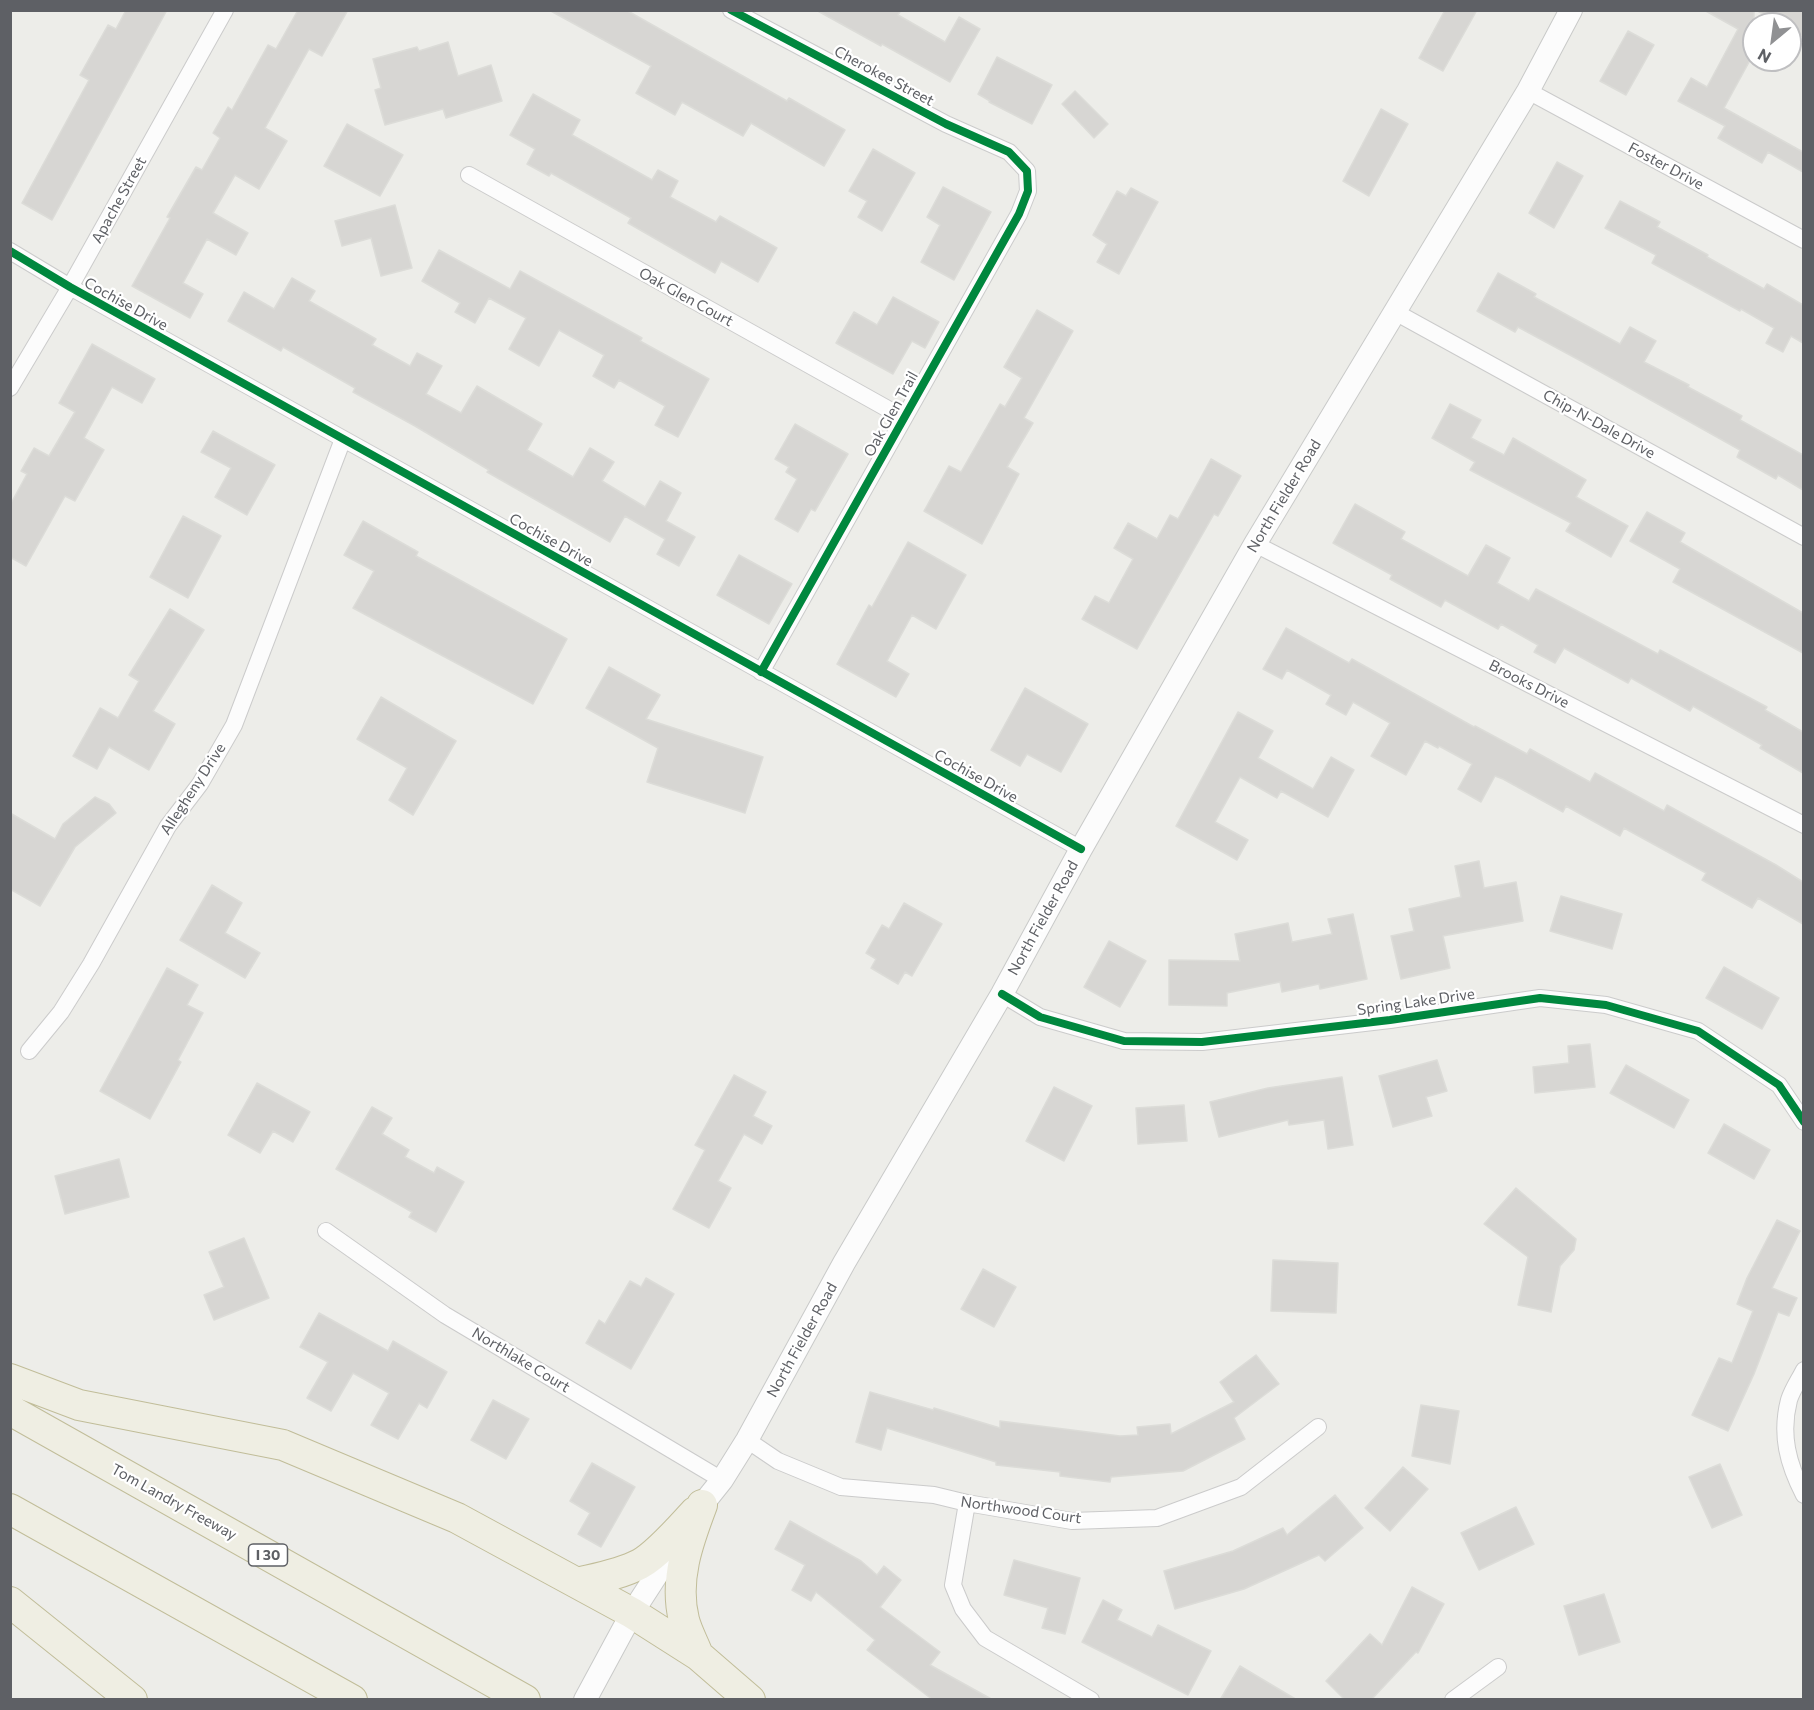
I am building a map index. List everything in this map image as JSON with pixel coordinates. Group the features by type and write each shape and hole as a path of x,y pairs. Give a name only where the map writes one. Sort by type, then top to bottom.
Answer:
{"highway":[{"path":"10,1379 79,1405 283,1445 457,1518 632,1613 698,1655 750,1700"},
{"name":"Tom Landry Freeway","path":"10,1410 525,1700"},
{"path":"577,1583 613,1575 642,1563 702,1505"},
{"path":"698,1655 684,1620 680,1591 684,1552 702,1505"},
{"path":"10,1509 352,1700"},
{"path":"10,1602 132,1700"}],"main road":[{"name":"North Fielder Road","path":"585,1700 632,1613 747,1440 844,1263 1002,994 1081,849 1255,544 1528,91 1571,10"}],"street":[{"name":"Apache Street","path":"10,388 70,287 225,10"},
{"name":"Cherokee Street","path":"731,10 946,124 1010,152 1023,166"},
{"name":"Foster Drive","path":"1528,91 1803,240"},
{"name":"Oak Glen Trail","path":"761,672 1019,214 1028,191 1027,171 1023,166"},
{"name":"Oak Glen Court","path":"469,176 904,418"},
{"name":"Cochise Drive","path":"10,251 70,287 1081,849"},
{"name":"Chip-N-Dale Drive","path":"1395,312 1803,537"},
{"name":"Allegheny Drive","path":"29,1051 61,1012 91,964 168,826 200,784 234,725 343,439"},
{"name":"Brooks Drive","path":"1255,544 1803,825"},
{"name":"Spring Lake Drive","path":"1002,994 1040,1017 1124,1041 1191,1042 1390,1020 1540,998 1606,1005 1698,1031 1779,1085 1803,1122"},
{"name":"Northlake Court","path":"326,1231 445,1315 722,1479"},
{"path":"1803,1370 1789,1399 1786,1425 1786,1452 1803,1495"},
{"name":"Northwood Court","path":"747,1440 778,1461 841,1487 934,1495 1072,1521 1157,1518 1241,1487 1318,1426"},
{"path":"967,1503 953,1585 963,1609 985,1638 1091,1700"},
{"path":"1453,1700 1498,1667"}],"building":[{"path":"126,10 167,10 52,220 22,203 89,80 80,75 108,25 116,29"},
{"path":"298,10 348,10 322,56 309,49 265,128 287,141 259,189 235,175 213,213 248,233 236,255 207,239 183,283 203,294 190,318 132,286 170,218 167,217 196,167 202,170 220,138 213,133 228,107 232,110 268,45 276,49"},
{"path":"549,10 626,10 787,101 789,98 845,130 824,166 751,123 743,136 682,102 675,115 636,93 651,66"},
{"path":"816,10 901,10 898,15 945,42 959,17 980,29 950,82"},
{"path":"1445,10 1477,10 1443,71 1419,58"},
{"path":"1704,10 1754,10 1754,12 1742,12 1744,72 1724,108 1803,152 1803,172 1768,152 1762,163 1718,138 1725,126 1678,101 1691,78 1707,87 1738,29"},
{"path":"1756,10 1803,10 1803,37 1802,12 1760,12"},
{"path":"1628,31 1654,45 1626,95 1600,81"},
{"path":"448,42 458,76 491,65 502,101 446,118 443,109 385,125 375,90 381,88 373,59 417,47 419,51"},
{"path":"997,57 1052,85 1032,124 978,94"},
{"path":"1075,91 1108,124 1094,138 1062,104"},
{"path":"533,94 580,120 572,135 652,180 658,170 678,181 670,197 716,222 720,216 777,248 758,282 721,261 715,273 628,223 631,218 551,173 549,176 527,164 535,149 510,135"},
{"path":"1381,109 1408,124 1369,196 1343,181"},
{"path":"347,124 403,155 380,196 324,166"},
{"path":"873,149 915,173 882,231 858,217 867,201 849,191"},
{"path":"1557,162 1583,176 1554,228 1529,213"},
{"path":"943,187 991,212 954,280 921,262 940,225 927,217"},
{"path":"1131,188 1158,202 1119,274 1097,262 1107,244 1093,235 1117,191 1126,196"},
{"path":"1620,201 1660,222 1657,227 1708,255 1707,257 1764,289 1767,284 1803,305 1803,343 1791,336 1783,352 1766,343 1774,328 1652,263 1656,255 1605,228"},
{"path":"395,205 412,268 381,276 371,238 342,246 335,221"},
{"path":"439,250 510,289 520,271 642,338 640,341 709,379 678,437 655,425 665,406 619,380 614,388 593,376 604,355 559,330 539,366 509,349 526,318 489,298 475,323 455,312 460,303 422,281"},
{"path":"1498,273 1536,294 1534,297 1620,344 1630,327 1656,341 1644,362 1742,416 1740,420 1803,455 1803,490 1778,475 1776,479 1737,457 1740,450 1581,361 1518,327 1515,332 1477,311"},
{"path":"292,278 315,291 309,301 376,339 372,345 410,366 417,353 442,366 426,394 461,413 477,386 542,424 527,450 573,477 590,448 614,462 602,481 645,507 660,481 681,493 666,521 695,537 679,566 657,554 665,539 625,516 610,542 487,472 489,470 415,426 353,392 355,388 283,347 281,351 228,321 244,292 274,309"},
{"path":"893,297 939,322 925,348 912,341 893,374 836,343 854,312 877,325"},
{"path":"1037,310 1073,331 1024,418 1033,423 1007,467 1019,474 982,544 924,511 949,466 961,472 1000,404 1005,407 1022,378 1004,367"},
{"path":"92,344 155,379 142,403 112,387 84,438 104,450 75,501 65,496 26,566 10,557 10,505 27,474 21,471 34,448 49,456 75,412 59,403"},
{"path":"1450,404 1481,420 1471,438 1504,455 1513,438 1586,480 1576,497 1628,526 1611,557 1566,531 1571,523 1470,470 1475,462 1432,438"},
{"path":"795,424 848,454 815,511 811,509 798,532 775,519 797,479 786,472 789,467 775,459"},
{"path":"213,431 275,465 247,515 215,497 231,468 201,452"},
{"path":"1211,459 1241,476 1218,516 1214,514 1137,649 1082,619 1095,596 1109,603 1133,559 1114,548 1128,523 1157,539 1170,515 1178,519"},
{"path":"1355,504 1405,532 1401,539 1468,576 1486,545 1510,558 1497,583 1529,601 1536,589 1658,654 1660,650 1767,707 1765,710 1803,732 1803,773 1760,748 1762,745 1693,706 1690,711 1631,678 1628,683 1564,648 1555,663 1534,652 1538,645 1501,624 1498,629 1445,600 1441,607 1390,579 1392,575 1333,543"},
{"path":"1647,512 1685,533 1680,542 1803,613 1803,653 1673,582 1680,569 1630,541"},
{"path":"183,516 221,536 188,598 150,577"},
{"path":"363,521 418,552 416,556 567,639 533,704 353,608 374,571 344,555"},
{"path":"908,542 966,575 936,629 912,615 887,661 909,674 896,697 837,664 869,605 872,607"},
{"path":"739,555 792,584 769,624 717,595"},
{"path":"170,609 204,630 153,711 175,724 149,770 109,747 97,769 73,756 100,708 118,718 139,681 129,675"},
{"path":"1286,628 1349,663 1352,659 1527,754 1530,749 1590,782 1595,773 1664,811 1667,805 1776,865 1803,882 1803,924 1758,898 1752,908 1702,880 1706,873 1624,828 1620,836 1566,806 1563,812 1503,779 1495,776 1481,802 1458,789 1472,764 1439,746 1438,748 1425,741 1406,775 1371,756 1390,723 1353,702 1346,715 1326,704 1331,695 1287,670 1282,679 1263,669"},
{"path":"609,667 660,695 646,719 763,757 745,813 647,782 658,748 586,708"},
{"path":"1025,688 1088,724 1061,772 1027,754 1020,766 991,750"},
{"path":"381,697 456,741 413,815 389,800 407,768 357,739"},
{"path":"1238,712 1273,731 1258,758 1313,789 1331,757 1354,770 1328,817 1281,791 1277,798 1240,777 1215,822 1248,840 1237,860 1176,826"},
{"path":"95,797 109,804 116,813 75,847 40,906 10,889 10,813 55,839 63,824"},
{"path":"1479,861 1484,888 1516,882 1523,921 1443,936 1450,968 1401,979 1391,936 1414,931 1409,909 1461,897 1455,866"},
{"path":"212,885 242,903 225,933 260,953 245,978 180,940"},
{"path":"1561,896 1622,914 1612,949 1550,931"},
{"path":"904,903 942,924 912,976 905,972 898,984 871,968 876,959 866,953 882,925 889,929"},
{"path":"1353,914 1367,979 1320,989 1319,984 1282,992 1280,982 1227,993 1227,1006 1169,1005 1169,960 1240,961 1235,934 1288,923 1292,942 1332,934 1328,919"},
{"path":"1109,941 1146,961 1120,1007 1084,987"},
{"path":"1724,967 1779,998 1762,1029 1706,998"},
{"path":"167,968 198,985 187,1005 203,1013 178,1060 181,1062 150,1119 100,1091"},
{"path":"1590,1044 1595,1087 1535,1093 1533,1067 1569,1063 1568,1046"},
{"path":"1437,1060 1447,1091 1426,1097 1432,1116 1393,1127 1379,1076"},
{"path":"1626,1065 1689,1100 1674,1128 1610,1093"},
{"path":"734,1075 766,1092 753,1116 772,1126 762,1144 744,1134 718,1181 731,1188 709,1228 673,1209 705,1150 695,1145"},
{"path":"1342,1077 1353,1145 1328,1149 1324,1120 1289,1125 1288,1120 1219,1137 1210,1102 1268,1088"},
{"path":"257,1083 310,1112 293,1142 273,1131 260,1153 228,1135"},
{"path":"1054,1087 1092,1106 1064,1161 1026,1141"},
{"path":"1184,1105 1187,1141 1138,1144 1136,1108"},
{"path":"372,1107 392,1118 382,1134 409,1150 405,1157 434,1173 437,1167 464,1182 436,1232 409,1217 412,1212 336,1169"},
{"path":"1724,1124 1770,1150 1754,1179 1708,1153"},
{"path":"119,1159 129,1197 65,1214 55,1176"},
{"path":"1516,1188 1576,1239 1574,1250 1560,1266 1551,1312 1518,1305 1528,1257 1484,1224"},
{"path":"1777,1220 1800,1231 1772,1288 1797,1298 1789,1316 1778,1312 1754,1374 1728,1431 1692,1415 1719,1358 1732,1363 1753,1311 1737,1304 1747,1278"},
{"path":"244,1238 269,1298 214,1320 204,1295 224,1287 209,1252"},
{"path":"1273,1260 1338,1263 1336,1313 1271,1311"},
{"path":"983,1269 1016,1287 994,1327 961,1309"},
{"path":"646,1278 674,1294 631,1369 586,1343 599,1320 605,1324 630,1281 641,1287"},
{"path":"319,1313 388,1351 393,1341 447,1372 427,1408 419,1403 398,1439 371,1425 389,1393 353,1373 331,1411 307,1398 328,1362 300,1347"},
{"path":"1256,1355 1279,1384 1234,1418 1245,1439 1183,1471 1111,1477 1110,1482 1060,1476 1060,1472 996,1465 996,1462 887,1428 881,1450 856,1442 870,1392 1000,1428 1000,1421 1120,1436 1138,1435 1137,1427 1170,1424 1171,1434 1234,1402 1220,1382"},
{"path":"493,1400 529,1419 506,1459 471,1440"},
{"path":"1421,1405 1459,1411 1450,1464 1412,1456"},
{"path":"592,1463 635,1487 601,1547 578,1534 590,1513 570,1501"},
{"path":"1720,1464 1742,1515 1712,1528 1689,1477"},
{"path":"1403,1467 1428,1489 1390,1531 1365,1508"},
{"path":"1335,1495 1363,1528 1325,1561 1319,1555 1244,1589 1175,1609 1164,1571 1233,1551 1283,1528 1287,1535"},
{"path":"1516,1507 1534,1544 1479,1570 1461,1533"},
{"path":"790,1521 861,1561 877,1575 884,1566 901,1580 880,1607 940,1652 930,1665 993,1700 933,1700 867,1650 875,1640 816,1592 811,1601 792,1590 805,1565 775,1549"},
{"path":"1014,1560 1080,1578 1065,1634 1042,1628 1048,1608 1004,1595"},
{"path":"1412,1587 1444,1604 1418,1653 1416,1652 1371,1700 1345,1700 1326,1681 1370,1634 1382,1645"},
{"path":"1604,1594 1620,1642 1579,1655 1564,1606"},
{"path":"1103,1600 1122,1610 1117,1620 1152,1637 1158,1625 1211,1651 1188,1695 1082,1642"},
{"path":"1240,1666 1297,1700 1220,1700"}],"cycle path":[{"path":"731,10 946,124 1009,152 1027,171 1028,191 1019,214 761,672"},
{"path":"10,251 70,287 1081,849"},
{"path":"1002,994 1040,1017 1124,1041 1202,1042 1390,1020 1540,998 1606,1005 1698,1031 1779,1085 1804,1122"}]}
